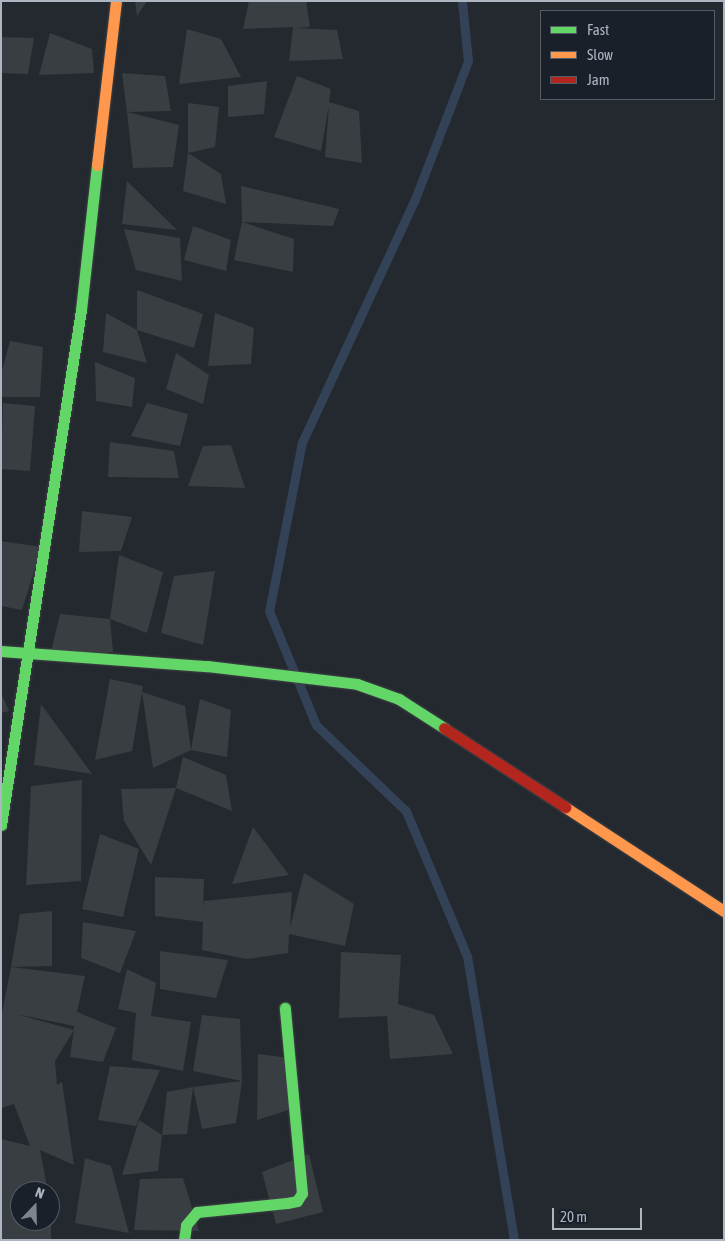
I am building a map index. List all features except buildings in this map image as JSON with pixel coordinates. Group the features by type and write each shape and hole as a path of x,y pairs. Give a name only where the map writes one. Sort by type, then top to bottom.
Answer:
{"street":[{"path":"1,825 25,654 83,301 116,1"},
{"path":"1,651 208,666 357,684 399,699 451,729 524,782 724,911"},
{"path":"184,1240 186,1224 197,1212 287,1203 297,1201 302,1193 285,1008"}],"waterway":[{"path":"462,1 468,61 415,199 302,442 269,611 316,725 406,811 467,956 514,1240"}],"traffic: fast":[{"path":"1,825 81,310 97,165"},
{"path":"1,651 207,666 357,684 399,699 444,728"},
{"path":"184,1240 186,1225 197,1212 287,1203 297,1201 302,1193 285,1008"}],"traffic: slow":[{"path":"97,165 116,1"},
{"path":"565,807 724,911"}],"traffic: jam":[{"path":"444,728 565,807"}]}
